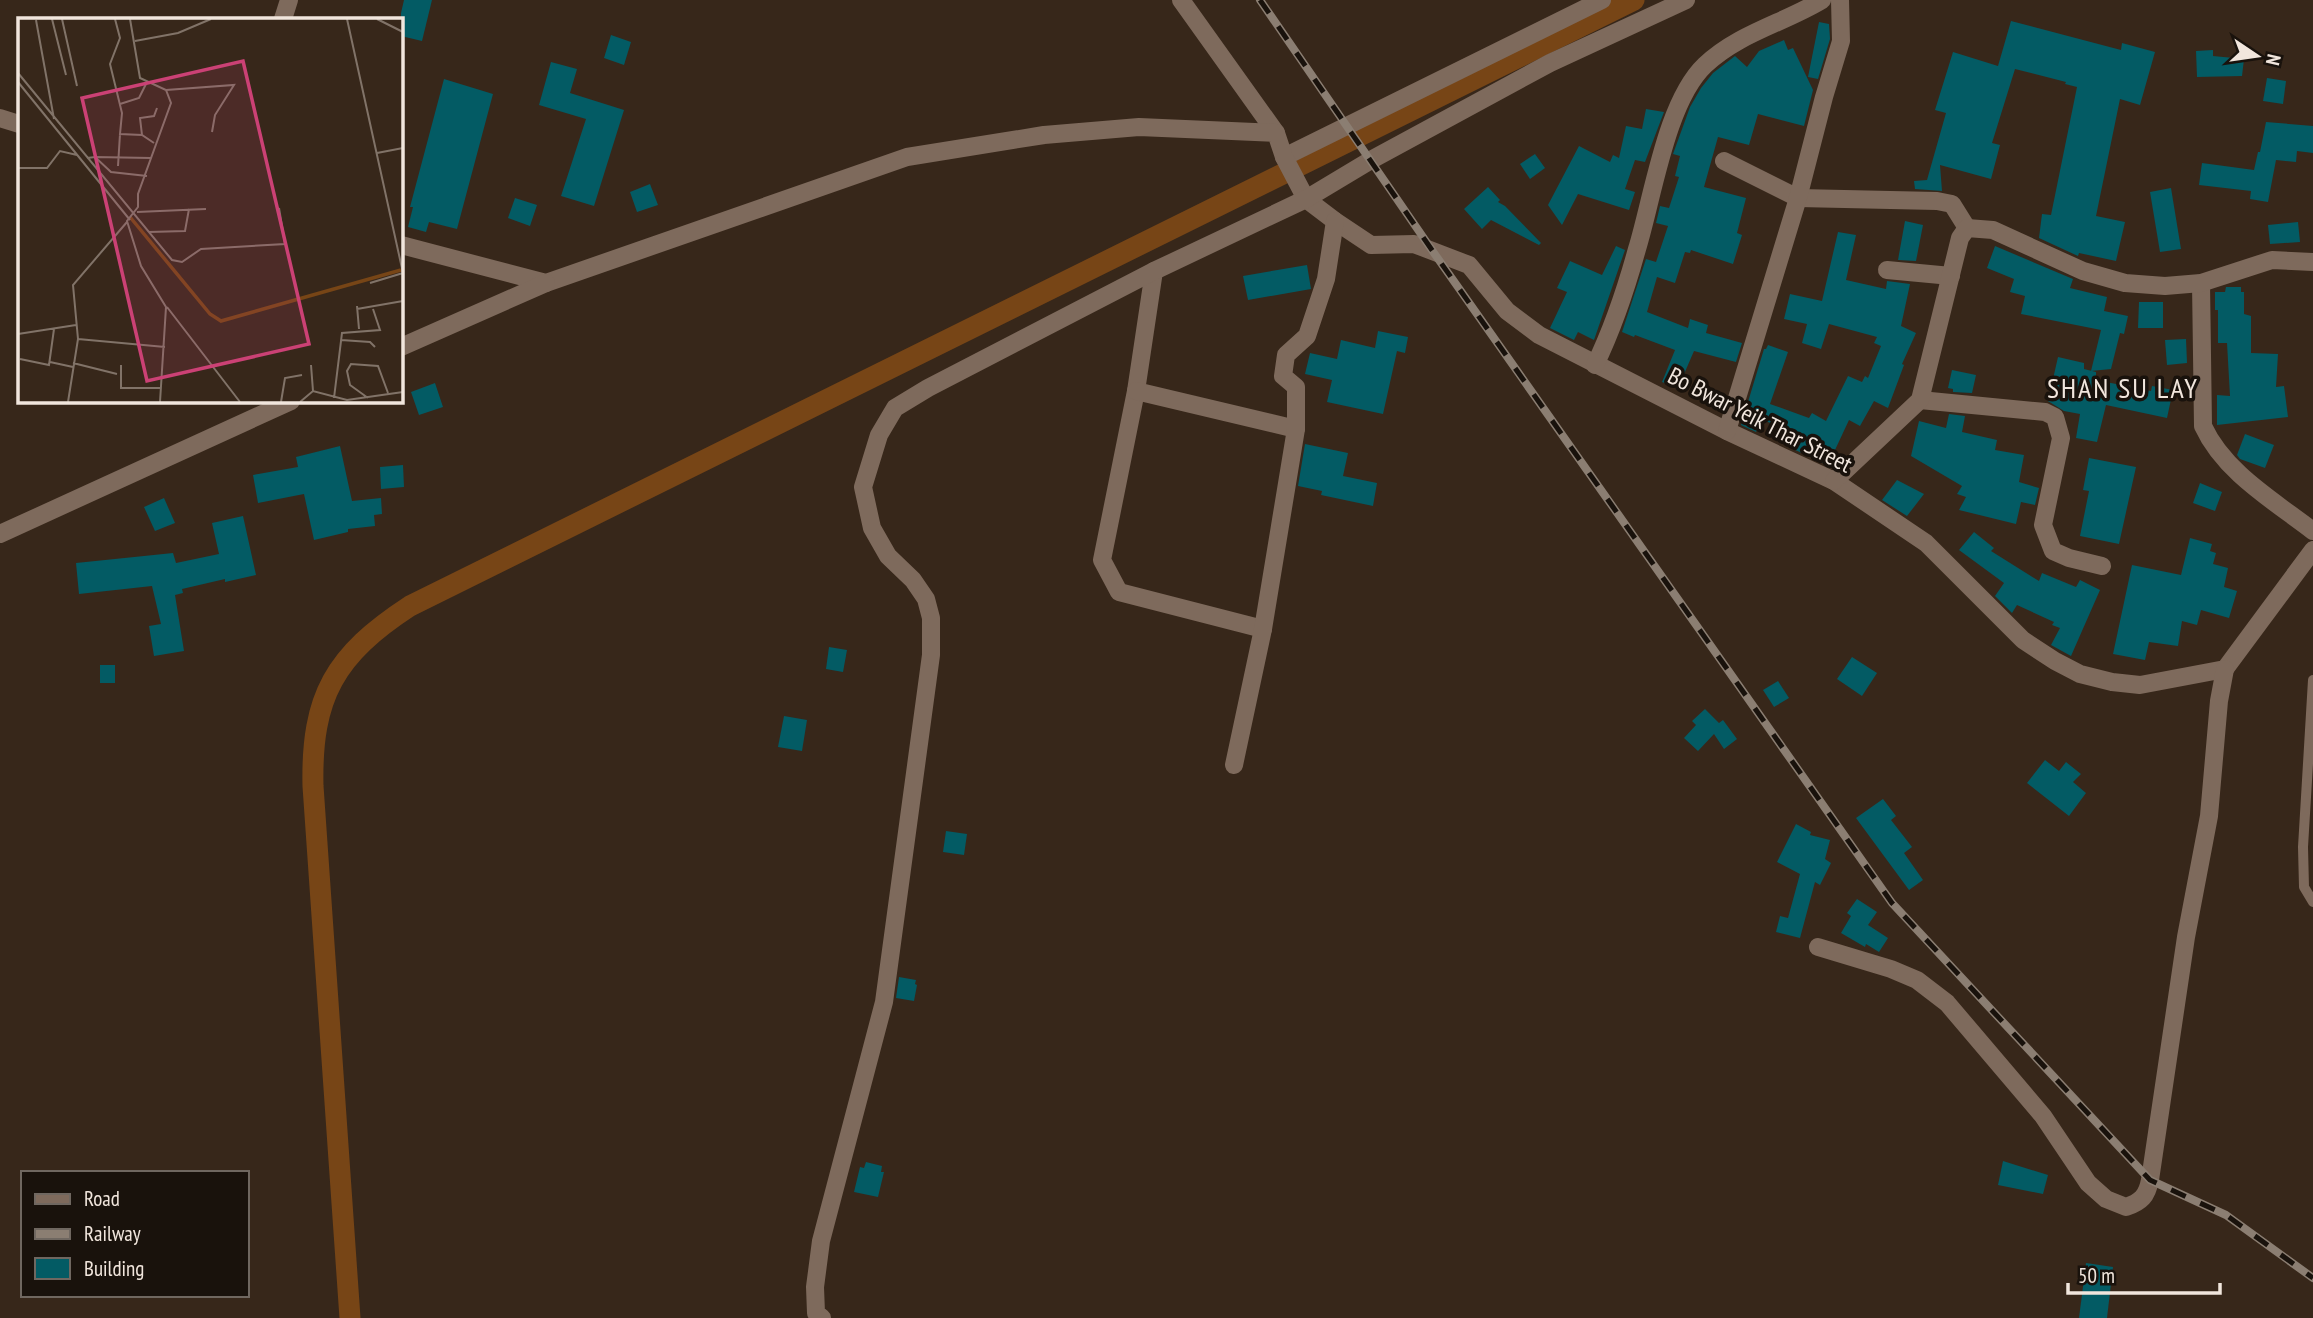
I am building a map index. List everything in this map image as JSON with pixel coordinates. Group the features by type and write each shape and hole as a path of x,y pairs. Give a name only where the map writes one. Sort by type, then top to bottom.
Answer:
{"street":[{"path":"283,18 289,0"},
{"path":"1181,0 1276,132 1284,157 1302,191"},
{"path":"1284,157 1602,0"},
{"path":"822,1318 816,1313 821,1241 884,1002 931,656 931,618 926,598 913,580 888,556 872,528 863,487 879,435 895,408 928,388 1302,191 1371,160 1550,63 1686,0"},
{"path":"1595,365 1615,323 1641,238 1670,126 1687,92 1703,67 1728,45 1822,0"},
{"path":"1727,431 1798,198 1841,41 1840,0"},
{"path":"0,118 18,124"},
{"path":"402,347 546,283 906,157 1044,135 1139,127 1276,132"},
{"path":"1724,161 1798,198 1937,201 1952,204 1967,228"},
{"name":"Bo Bwar Yeik Thar Street","path":"1302,191 1335,221 1371,245 1414,244 1468,265 1507,311 1539,335 1727,431 1833,481 1926,543 2023,640 2080,674 2140,685 2225,669"},
{"path":"1234,765 1263,629 1296,429 1296,387 1283,376 1286,355 1307,336 1326,279 1335,221"},
{"path":"1833,481 1920,400 1960,238 1967,228"},
{"path":"1967,228 1993,230 2083,271 2125,283 2165,286 2201,283 2272,261 2313,262"},
{"path":"402,245 546,283"},
{"path":"1887,270 1951,276"},
{"path":"1154,271 1136,391 1101,560 1119,593 1263,629"},
{"path":"2201,283 2203,426 2212,445 2240,474 2313,531"},
{"path":"1136,391 1296,429"},
{"path":"1920,400 2045,412 2055,417 2061,438 2043,525 2053,551 2102,566"},
{"path":"0,534 289,402"},
{"path":"1818,947 1917,980 1947,1003 2043,1116 2088,1183 2106,1199 2126,1207 2141,1202 2149,1189 2186,937 2209,816 2219,701 2225,669 2313,550"}],"lane":[{"path":"2313,680 2303,847 2304,887 2313,902"}],"building":[{"path":"404,0 432,0 422,41 402,36 401,13"},
{"path":"2011,21 2121,50 2122,43 2155,52 2140,105 2120,99 2096,216 2125,222 2116,261 2079,253 2078,256 2039,238 2042,214 2051,215 2077,87 2065,84 2066,82 2015,69 1992,143 2000,145 1991,179 1940,165 1942,191 1915,189 1914,181 1927,180 1946,113 1935,110 1953,52 1998,66"},
{"path":"1819,22 1829,24 1830,39 1818,79 1808,77"},
{"path":"611,35 631,42 624,65 604,58"},
{"path":"1784,40 1788,50 1793,48 1813,90 1804,126 1758,114 1749,145 1718,137 1704,187 1746,198 1737,233 1742,235 1733,264 1691,250 1690,253 1685,252 1675,283 1657,277 1647,312 1688,328 1690,319 1708,325 1706,333 1742,343 1736,362 1694,351 1678,388 1662,382 1675,350 1622,332 1646,259 1656,262 1668,226 1656,223 1660,206 1669,208 1679,177 1675,176 1680,156 1673,154 1690,107 1713,73 1735,56 1747,67 1759,51"},
{"path":"2213,50 2213,56 2244,59 2242,76 2197,77 2196,51"},
{"path":"551,62 577,69 570,93 624,110 594,206 561,196 586,119 539,105"},
{"path":"2267,78 2286,81 2283,104 2263,101"},
{"path":"444,79 493,94 457,229 429,222 426,232 408,227 413,207 410,207"},
{"path":"1646,109 1664,112 1645,162 1635,160 1625,189 1635,192 1629,210 1578,194 1562,225 1548,205 1579,146 1610,162 1613,155 1619,158 1626,126 1642,129"},
{"path":"2266,122 2313,126 2313,153 2297,151 2296,162 2276,160 2268,202 2250,199 2251,191 2199,185 2202,163 2254,170"},
{"path":"1535,154 1545,168 1530,179 1520,164"},
{"path":"650,184 658,205 637,212 630,192"},
{"path":"1488,187 1500,200 1498,202 1541,243 1539,245 1491,220 1482,229 1464,209"},
{"path":"2171,188 2181,249 2160,252 2150,192"},
{"path":"515,198 537,205 530,226 508,218"},
{"path":"1905,221 1923,225 1916,261 1898,260"},
{"path":"2298,222 2300,242 2270,244 2268,225"},
{"path":"1838,232 1856,235 1846,280 1886,289 1887,281 1910,284 1901,326 1916,333 1902,364 1904,365 1888,408 1874,401 1860,426 1849,420 1828,465 1791,448 1797,432 1765,421 1756,432 1741,425 1764,349 1768,345 1788,352 1770,404 1809,418 1812,413 1826,421 1848,376 1862,382 1865,376 1868,378 1881,346 1874,343 1877,337 1829,324 1821,349 1802,343 1807,324 1784,319 1790,294 1822,301"},
{"path":"1616,246 1625,250 1594,340 1578,332 1574,340 1550,328 1567,292 1557,288 1570,261 1602,275"},
{"path":"1995,246 2073,279 2070,288 2107,297 2104,311 2128,316 2124,334 2120,333 2111,369 2091,371 2101,330 2021,314 2025,296 2010,292 2014,279 1987,268"},
{"path":"1307,265 1311,289 1248,300 1243,276"},
{"path":"2226,287 2241,287 2241,292 2244,292 2244,314 2251,316 2251,353 2278,354 2276,387 2284,386 2288,417 2217,425 2217,395 2230,396 2227,343 2218,343 2218,310 2215,310 2215,292 2225,292"},
{"path":"2139,302 2163,302 2163,328 2138,328"},
{"path":"1378,331 1408,337 1405,353 1397,351 1383,414 1327,402 1332,380 1305,374 1310,353 1337,359 1341,340 1375,348"},
{"path":"2186,339 2187,363 2167,365 2165,340"},
{"path":"2058,357 2084,363 2084,369 2096,372 2096,380 2151,391 2152,386 2173,390 2167,418 2106,405 2097,442 2076,438 2080,414 2064,411 2048,401"},
{"path":"1952,370 1976,375 1972,393 1953,392 1953,389 1948,388"},
{"path":"435,383 443,407 419,415 411,392"},
{"path":"1949,414 1965,416 1962,432 1997,440 1995,450 2024,455 2019,482 2039,488 2035,505 2021,502 2016,524 1959,510 1966,497 1957,494 1962,486 1911,456 1919,421 1946,428"},
{"path":"2245,434 2274,445 2265,468 2240,459 2237,455"},
{"path":"1305,444 1348,453 1343,476 1377,483 1373,506 1321,495 1322,491 1298,486"},
{"path":"340,446 352,501 381,498 382,514 374,515 375,526 348,529 348,532 314,540 304,494 258,503 253,475 298,467 296,457"},
{"path":"2089,458 2136,467 2119,544 2080,536 2089,491 2083,490"},
{"path":"403,465 404,487 381,489 380,467"},
{"path":"1897,480 1924,494 1907,516 1882,500"},
{"path":"2200,483 2222,492 2215,511 2193,503"},
{"path":"164,498 175,523 155,531 144,507"},
{"path":"243,516 256,575 182,589 183,593 175,595 184,651 154,656 149,626 161,624 152,586 79,594 76,563 173,553 176,563 219,554 212,523"},
{"path":"1974,532 1994,548 1991,551 2039,581 2042,573 2076,587 2080,580 2100,590 2071,656 2051,645 2060,628 2052,625 2054,622 2017,605 2012,613 1995,596 2004,583 1959,550"},
{"path":"2190,538 2212,544 2210,551 2216,553 2213,564 2228,568 2224,587 2237,591 2229,618 2201,610 2197,625 2182,621 2178,646 2149,642 2145,660 2113,654 2132,565 2181,575"},
{"path":"829,647 847,650 843,672 826,669"},
{"path":"1852,657 1877,673 1862,696 1837,679"},
{"path":"100,665 115,665 115,683 100,683"},
{"path":"1778,681 1789,698 1774,707 1763,690"},
{"path":"1705,709 1719,723 1723,720 1737,739 1724,749 1714,734 1698,751 1684,738 1696,725 1692,721"},
{"path":"784,716 807,720 802,751 778,747"},
{"path":"2045,760 2059,771 2066,762 2081,774 2073,782 2086,793 2069,816 2027,783"},
{"path":"1883,799 1896,816 1891,820 1912,847 1904,853 1923,880 1909,890 1856,818"},
{"path":"1796,824 1811,832 1810,835 1830,840 1825,859 1831,863 1820,885 1815,882 1800,938 1776,932 1780,916 1788,918 1800,874 1777,862"},
{"path":"946,831 967,834 964,855 943,852"},
{"path":"1857,899 1877,912 1868,925 1888,938 1879,952 1841,933 1851,916 1847,913"},
{"path":"899,977 916,980 914,1001 896,998"},
{"path":"2003,1161 2048,1175 2043,1194 1998,1185"},
{"path":"866,1162 882,1166 881,1172 884,1172 878,1197 854,1192 860,1167 864,1168"},
{"path":"2086,1263 2113,1267 2107,1318 2079,1318"}],"waterway":[{"path":"350,1318 313,786 317,727 323,702 346,661 363,642 410,606 1634,0"}],"railway":[{"path":"1260,0 1434,253 1892,903 2150,1180 2226,1215 2313,1278"}],"district":[{"name":"SHAN SU LAY","path":"2123,388"}]}
